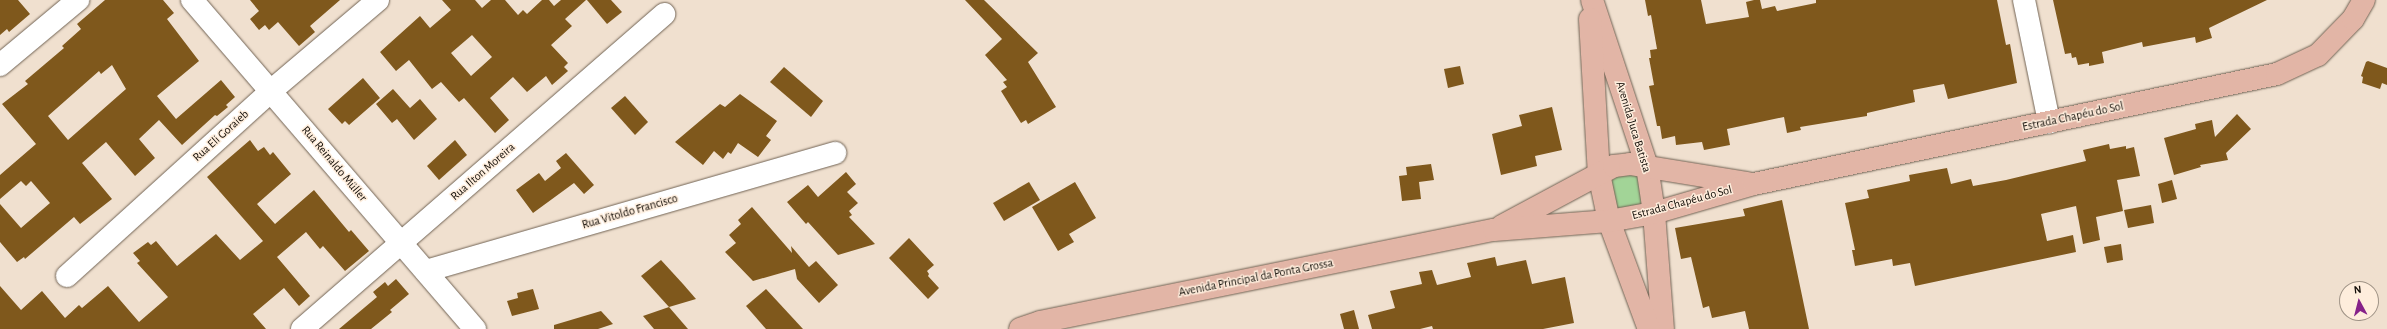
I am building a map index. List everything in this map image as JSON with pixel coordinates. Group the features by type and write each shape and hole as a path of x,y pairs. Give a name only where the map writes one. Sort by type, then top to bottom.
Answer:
{"main road":[{"name":"Avenida Juca Batista","path":"1591,0 1647,166 1654,213 1663,329"},
{"name":"Avenida Juca Batista","path":"1591,0 1599,174 1609,221 1649,329"},
{"name":"Estrada Chapéu do Sol","path":"1609,221 1654,213 1754,184 2277,74 2318,55 2353,19 2364,0"},
{"name":"Avenida Principal da Ponta Grossa","path":"1494,230 1614,166 1647,166"},
{"name":"Estrada Chapéu do Sol","path":"1647,166 1754,184"},
{"name":"Avenida Principal da Ponta Grossa","path":"1020,329 1040,322 1494,230 1609,221"}],"street":[{"path":"0,65 78,0"},
{"name":"Rua Reinaldo Müller","path":"192,0 272,90 475,329"},
{"name":"Rua Eli Goraieb","path":"67,276 272,90 378,0"},
{"path":"2024,0 2049,122"},
{"name":"Rua Ilton Moreira","path":"302,329 664,14"},
{"name":"Rua Vitoldo Francisco","path":"426,272 835,153"}],"green space":[{"path":"1622,173 1640,176 1642,205 1618,210 1608,187 1611,181"}],"building":[{"path":"0,0 18,0 30,14 9,32 7,29 0,35"},
{"path":"105,0 163,0 174,13 167,19 199,61 157,96 176,119 221,80 235,97 226,105 228,107 217,116 215,115 182,145 159,120 139,139 155,158 135,176 106,142 82,163 112,199 80,224 74,217 25,259 24,257 17,262 0,242 0,204 21,228 50,203 31,181 26,186 21,181 0,199 0,175 36,144 2,104 28,84 25,81 64,48 62,46 81,29 77,24","holes":["112,65 126,89 68,140 48,116 99,71 101,74"]},
{"path":"250,0 340,0 310,26 315,32 299,46 278,22 269,30 265,25 259,30 250,19 259,11"},
{"path":"442,0 475,0 482,8 491,0 505,0 518,15 523,10 527,14 542,0 549,0 554,6 561,0 586,0 565,19 572,26 551,45 568,63 564,67 568,71 552,85 546,76 527,92 513,77 490,98 509,120 495,133 464,98 459,102 441,82 432,89 409,60 396,71 380,52 420,16 430,28 451,10","holes":["472,35 492,57 471,76 451,53"]},
{"path":"587,0 611,0 622,12 607,24"},
{"path":"965,0 984,0 1038,53 1028,62 1056,107 1028,124 1026,120 1021,123 1001,91 1007,87 1003,82 1007,80 985,55 1002,39"},
{"path":"1645,0 1701,0 1706,24 1749,17 1746,2 1754,0 1760,0 1762,9 1775,6 1777,11 1816,3 1816,0 1997,0 2006,45 2010,44 2017,83 1948,99 1944,84 1913,90 1915,102 1867,113 1867,116 1800,127 1801,130 1787,133 1784,117 1727,129 1730,145 1704,150 1702,142 1676,145 1675,136 1662,139 1660,126 1657,126 1649,86 1654,85 1649,58 1651,58 1650,50 1657,49 1651,15 1648,16"},
{"path":"2053,0 2267,0 2209,28 2212,38 2196,43 2195,37 2143,47 2142,42 2102,52 2104,63 2089,66 2089,63 2078,65 2076,57 2072,58 2071,53 2065,54"},
{"path":"2368,61 2387,68 2387,85 2382,83 2380,89 2362,83 2363,77 2361,76 2366,62"},
{"path":"1460,66 1464,84 1448,88 1444,69"},
{"path":"784,67 823,101 811,117 770,82"},
{"path":"363,78 380,98 349,125 345,121 342,124 328,109"},
{"path":"393,89 410,108 420,99 437,119 414,140 397,119 392,123 376,104"},
{"path":"740,94 777,121 766,136 771,140 758,157 738,143 731,154 728,152 723,159 714,151 703,165 675,142 720,104 725,107"},
{"path":"625,96 648,122 635,135 611,108"},
{"path":"1552,107 1562,150 1535,156 1537,166 1501,175 1492,134 1522,126 1519,115"},
{"path":"2237,114 2251,129 2226,153 2228,160 2200,165 2201,167 2174,175 2164,138 2196,129 2195,124 2212,120 2215,137"},
{"path":"250,140 258,151 264,147 270,155 273,152 291,174 257,204 275,224 314,190 349,232 351,230 369,251 345,271 323,246 320,249 306,232 277,257 310,296 299,306 284,288 253,314 266,329 0,329 0,286 21,310 42,291 65,318 79,305 82,308 108,286 139,322 168,297 137,263 140,261 133,253 148,242 151,245 156,241 177,266 216,234 240,260 263,241 207,177"},
{"path":"455,140 467,155 439,180 427,166"},
{"path":"2109,144 2110,149 2126,146 2126,149 2134,147 2140,176 2117,180 2123,211 2096,217 2100,240 2083,244 2076,206 2041,214 2047,241 2073,235 2076,252 1915,286 1910,263 1893,266 1892,259 1855,266 1852,250 1855,250 1845,203 1869,198 1867,190 1910,181 1909,175 1947,168 1951,184 1971,179 1973,186 2006,180 2086,161 2083,150"},
{"path":"566,153 594,185 584,194 574,183 533,213 516,190 539,173 545,181 561,168 556,161"},
{"path":"1431,164 1434,180 1419,182 1421,199 1402,201 1399,176 1407,175 1406,167"},
{"path":"846,172 856,184 847,192 858,203 849,211 852,215 849,217 875,244 838,255 808,222 806,224 787,202 808,185 818,197"},
{"path":"2172,180 2177,199 2162,203 2158,184"},
{"path":"1029,182 1040,200 1004,221 993,203"},
{"path":"1075,182 1096,218 1069,234 1074,242 1058,251 1032,207"},
{"path":"1782,200 1809,329 1749,329 1745,311 1712,318 1709,306 1703,308 1691,257 1681,259 1675,228 1745,216 1743,209"},
{"path":"2151,205 2154,223 2128,228 2124,210"},
{"path":"752,207 792,253 791,246 809,267 816,261 838,285 819,303 797,279 795,269 753,281 725,252 736,243 729,235 741,224 738,220"},
{"path":"909,238 934,265 927,271 929,274 928,276 939,288 928,299 889,258"},
{"path":"2121,244 2123,260 2107,263 2104,247"},
{"path":"1495,257 1497,266 1526,260 1532,284 1565,277 1574,323 1543,329 1433,329 1432,326 1420,329 1372,329 1368,315 1395,308 1390,291 1422,284 1419,272 1432,270 1437,285 1471,277 1467,263"},
{"path":"661,260 696,299 669,307 641,276"},
{"path":"396,279 409,294 390,310 392,312 371,329 339,329 377,297 373,292 385,282 388,286"},
{"path":"533,289 539,309 512,316 507,301 518,298 517,293"},
{"path":"766,289 803,329 766,329 746,306"},
{"path":"669,307 688,329 654,329 643,316"},
{"path":"1354,310 1359,329 1344,329 1340,314"},
{"path":"601,311 613,324 598,329 554,329 554,325"}]}
